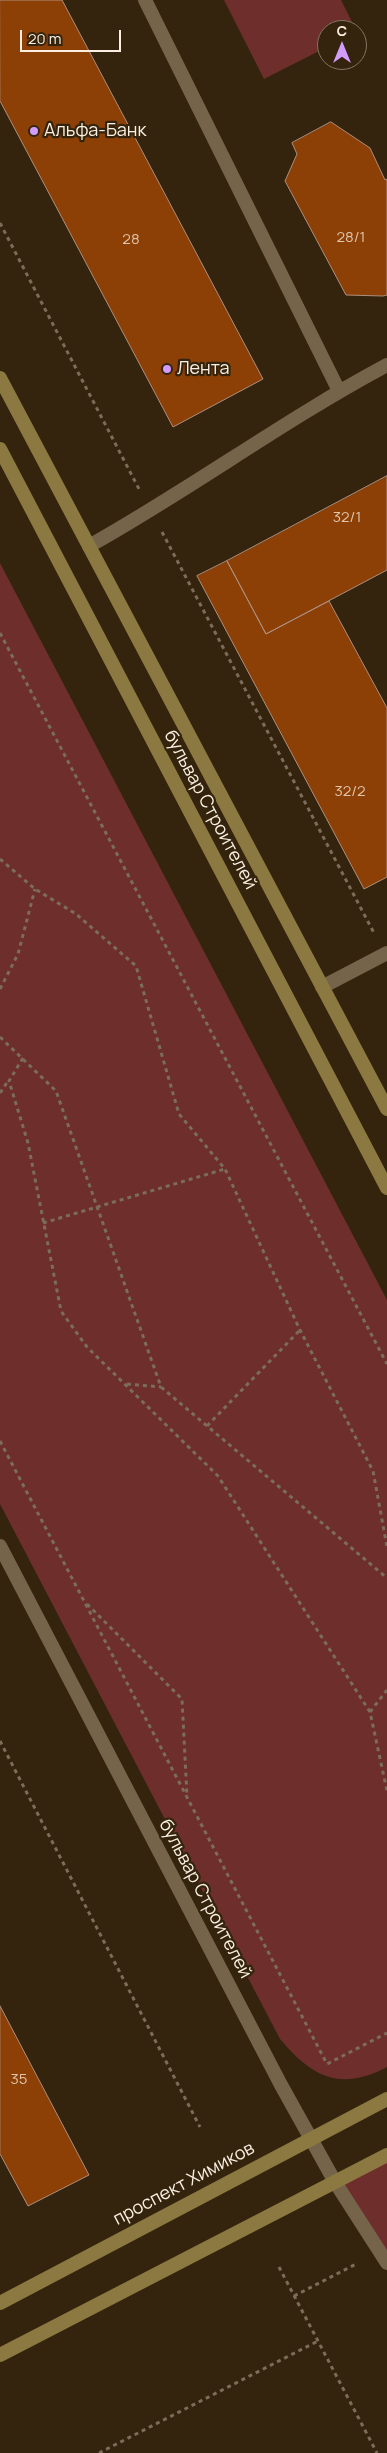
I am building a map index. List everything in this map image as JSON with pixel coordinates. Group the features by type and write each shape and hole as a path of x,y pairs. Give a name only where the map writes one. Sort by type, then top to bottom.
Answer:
{"main road":[{"name":"бульвар Строителей","path":"0,378 387,1109"},
{"name":"бульвар Строителей","path":"0,449 387,1188"},
{"name":"проспект Химиков","path":"0,2303 387,2099"},
{"path":"0,2355 387,2155"}],"street":[{"path":"145,0 339,391"},
{"path":"89,546 151,512 339,391 387,365"},
{"path":"322,986 386,953"},
{"name":"бульвар Строителей","path":"0,1546 311,2138 336,2182 384,2257"}],"path":[{"path":"0,223 151,512 386,953"},
{"path":"0,633 387,1364"},
{"path":"0,859 35,889 76,914 136,966 180,1114 224,1169 300,1330 373,1471 387,1547"},
{"path":"0,989 18,954 35,889"},
{"path":"0,1037 56,1091 160,1387 387,1578"},
{"path":"0,1093 23,1058"},
{"path":"9,1081 28,1143 61,1311 87,1347 218,1476 370,1712 387,1791"},
{"path":"44,1223 224,1169"},
{"path":"207,1426 300,1330"},
{"path":"126,1384 160,1387"},
{"path":"0,1441 327,2064 387,2033"},
{"path":"84,1602 182,1699 188,1798"},
{"path":"370,1712 387,1690"},
{"path":"0,1741 200,2127"},
{"path":"294,2296 384,2257"},
{"path":"279,2267 377,2453"},
{"path":"99,2453 318,2341"}],"shaded area":[{"path":"224,0 341,0 351,20 317,20 317,52 264,79"},
{"path":"0,563 387,1300 387,2067 370,2075 355,2079 328,2077 316,2071 304,2063 280,2039 0,1504"},
{"path":"387,2155 387,2263 335,2182"}],"building":[{"path":"0,0 62,0 263,379 173,427 0,101"},
{"path":"331,122 370,148 385,180 387,179 387,295 346,295 285,181 297,154 292,143"},
{"path":"387,476 387,570 266,634 227,561"},
{"path":"227,561 266,634 329,601 387,708 387,877 364,889 197,576"},
{"path":"0,2006 89,2175 28,2206 0,2154"}],"place":[{"name":"Альфа-Банк","path":"34,131"},
{"name":"Лента","path":"167,369"}]}
